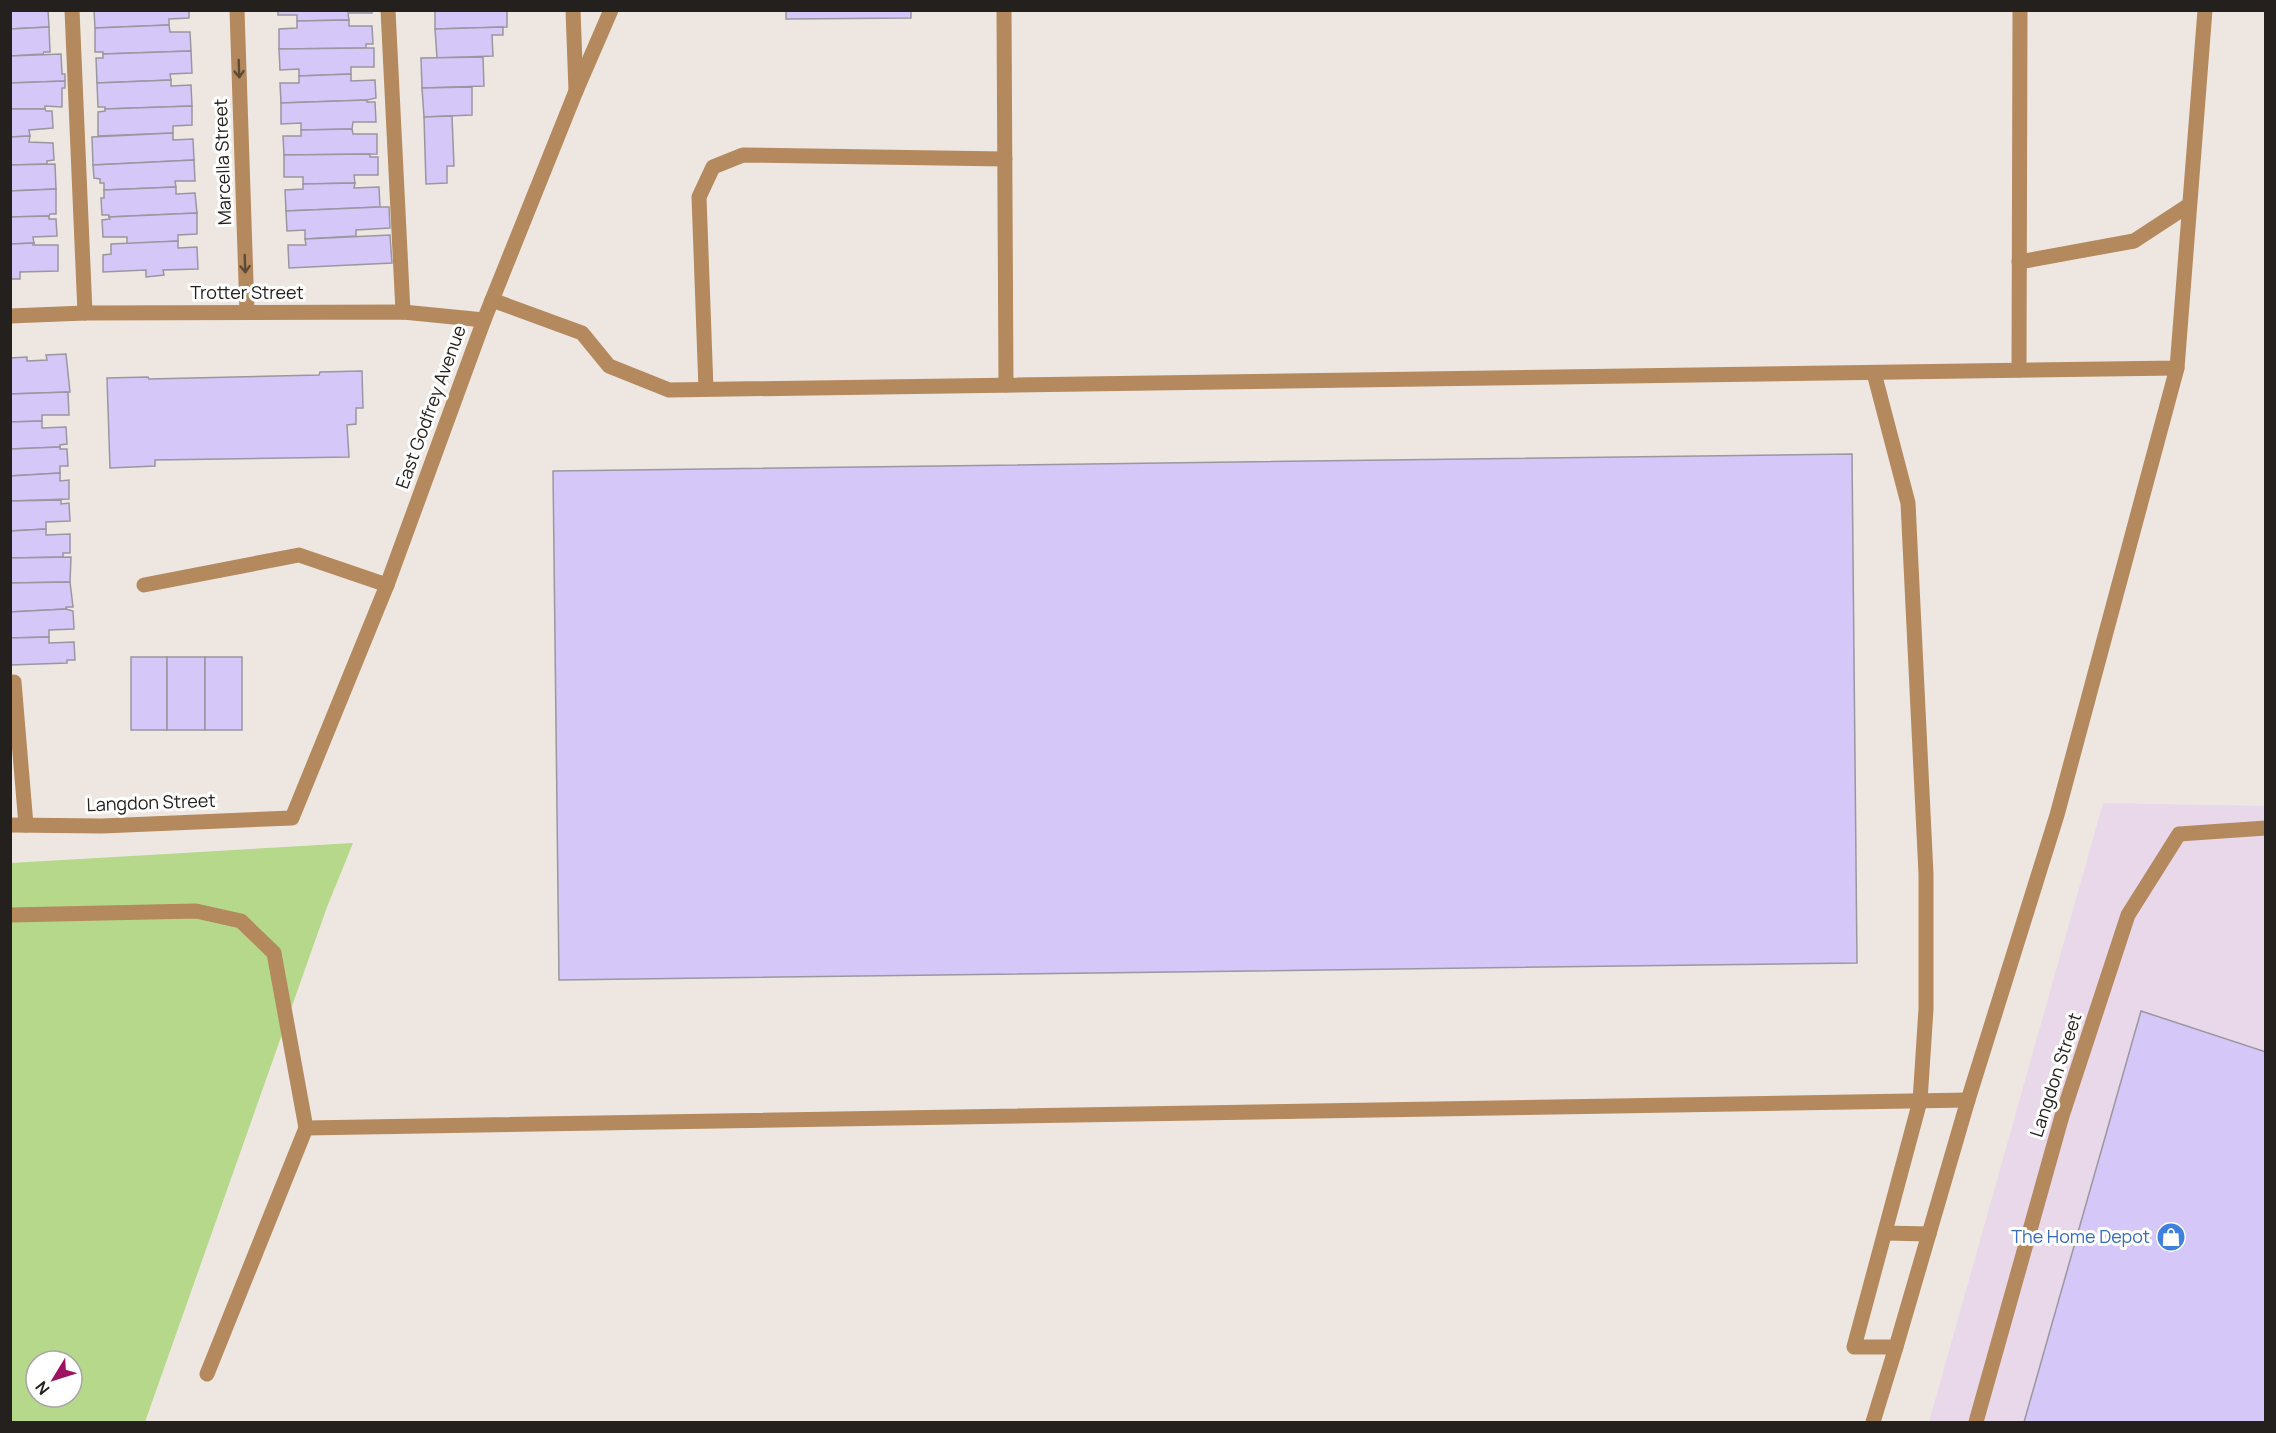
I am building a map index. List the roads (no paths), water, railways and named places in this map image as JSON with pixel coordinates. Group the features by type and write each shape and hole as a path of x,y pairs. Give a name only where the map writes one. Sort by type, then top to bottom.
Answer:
{"street":[{"path":"72,10 85,313"},
{"name":"Marcella Street","path":"237,10 247,312"},
{"path":"388,10 403,312"},
{"path":"573,10 576,91"},
{"name":"East Godfrey Avenue","path":"292,818 387,585 484,320 611,10"},
{"path":"1004,10 1006,385"},
{"path":"2019,370 2020,10"},
{"path":"1873,1422 1968,1100 2057,815 2176,368 2205,10"},
{"path":"706,389 699,196 712,167 743,155 1005,159"},
{"path":"2019,262 2134,241 2189,205"},
{"path":"492,300 582,333 609,366 669,390 2176,368"},
{"name":"Trotter Street","path":"10,316 85,313 403,312 484,320"},
{"path":"1874,373 1908,503 1926,874 1926,1009 1920,1101 1854,1347 1896,1347"},
{"path":"144,585 299,555 387,585"},
{"path":"15,682 18,825"},
{"name":"Langdon Street","path":"18,825 102,825 292,818"},
{"name":"Langdon Street","path":"1976,1422 2062,1116 2128,915 2179,834 2265,828"},
{"path":"10,915 196,911 241,921 274,953 306,1128 207,1374"},
{"path":"306,1128 1968,1100"},
{"path":"1885,1233 1929,1234"}],"place":[{"name":"The Home Depot","path":"2171,1237"}]}
